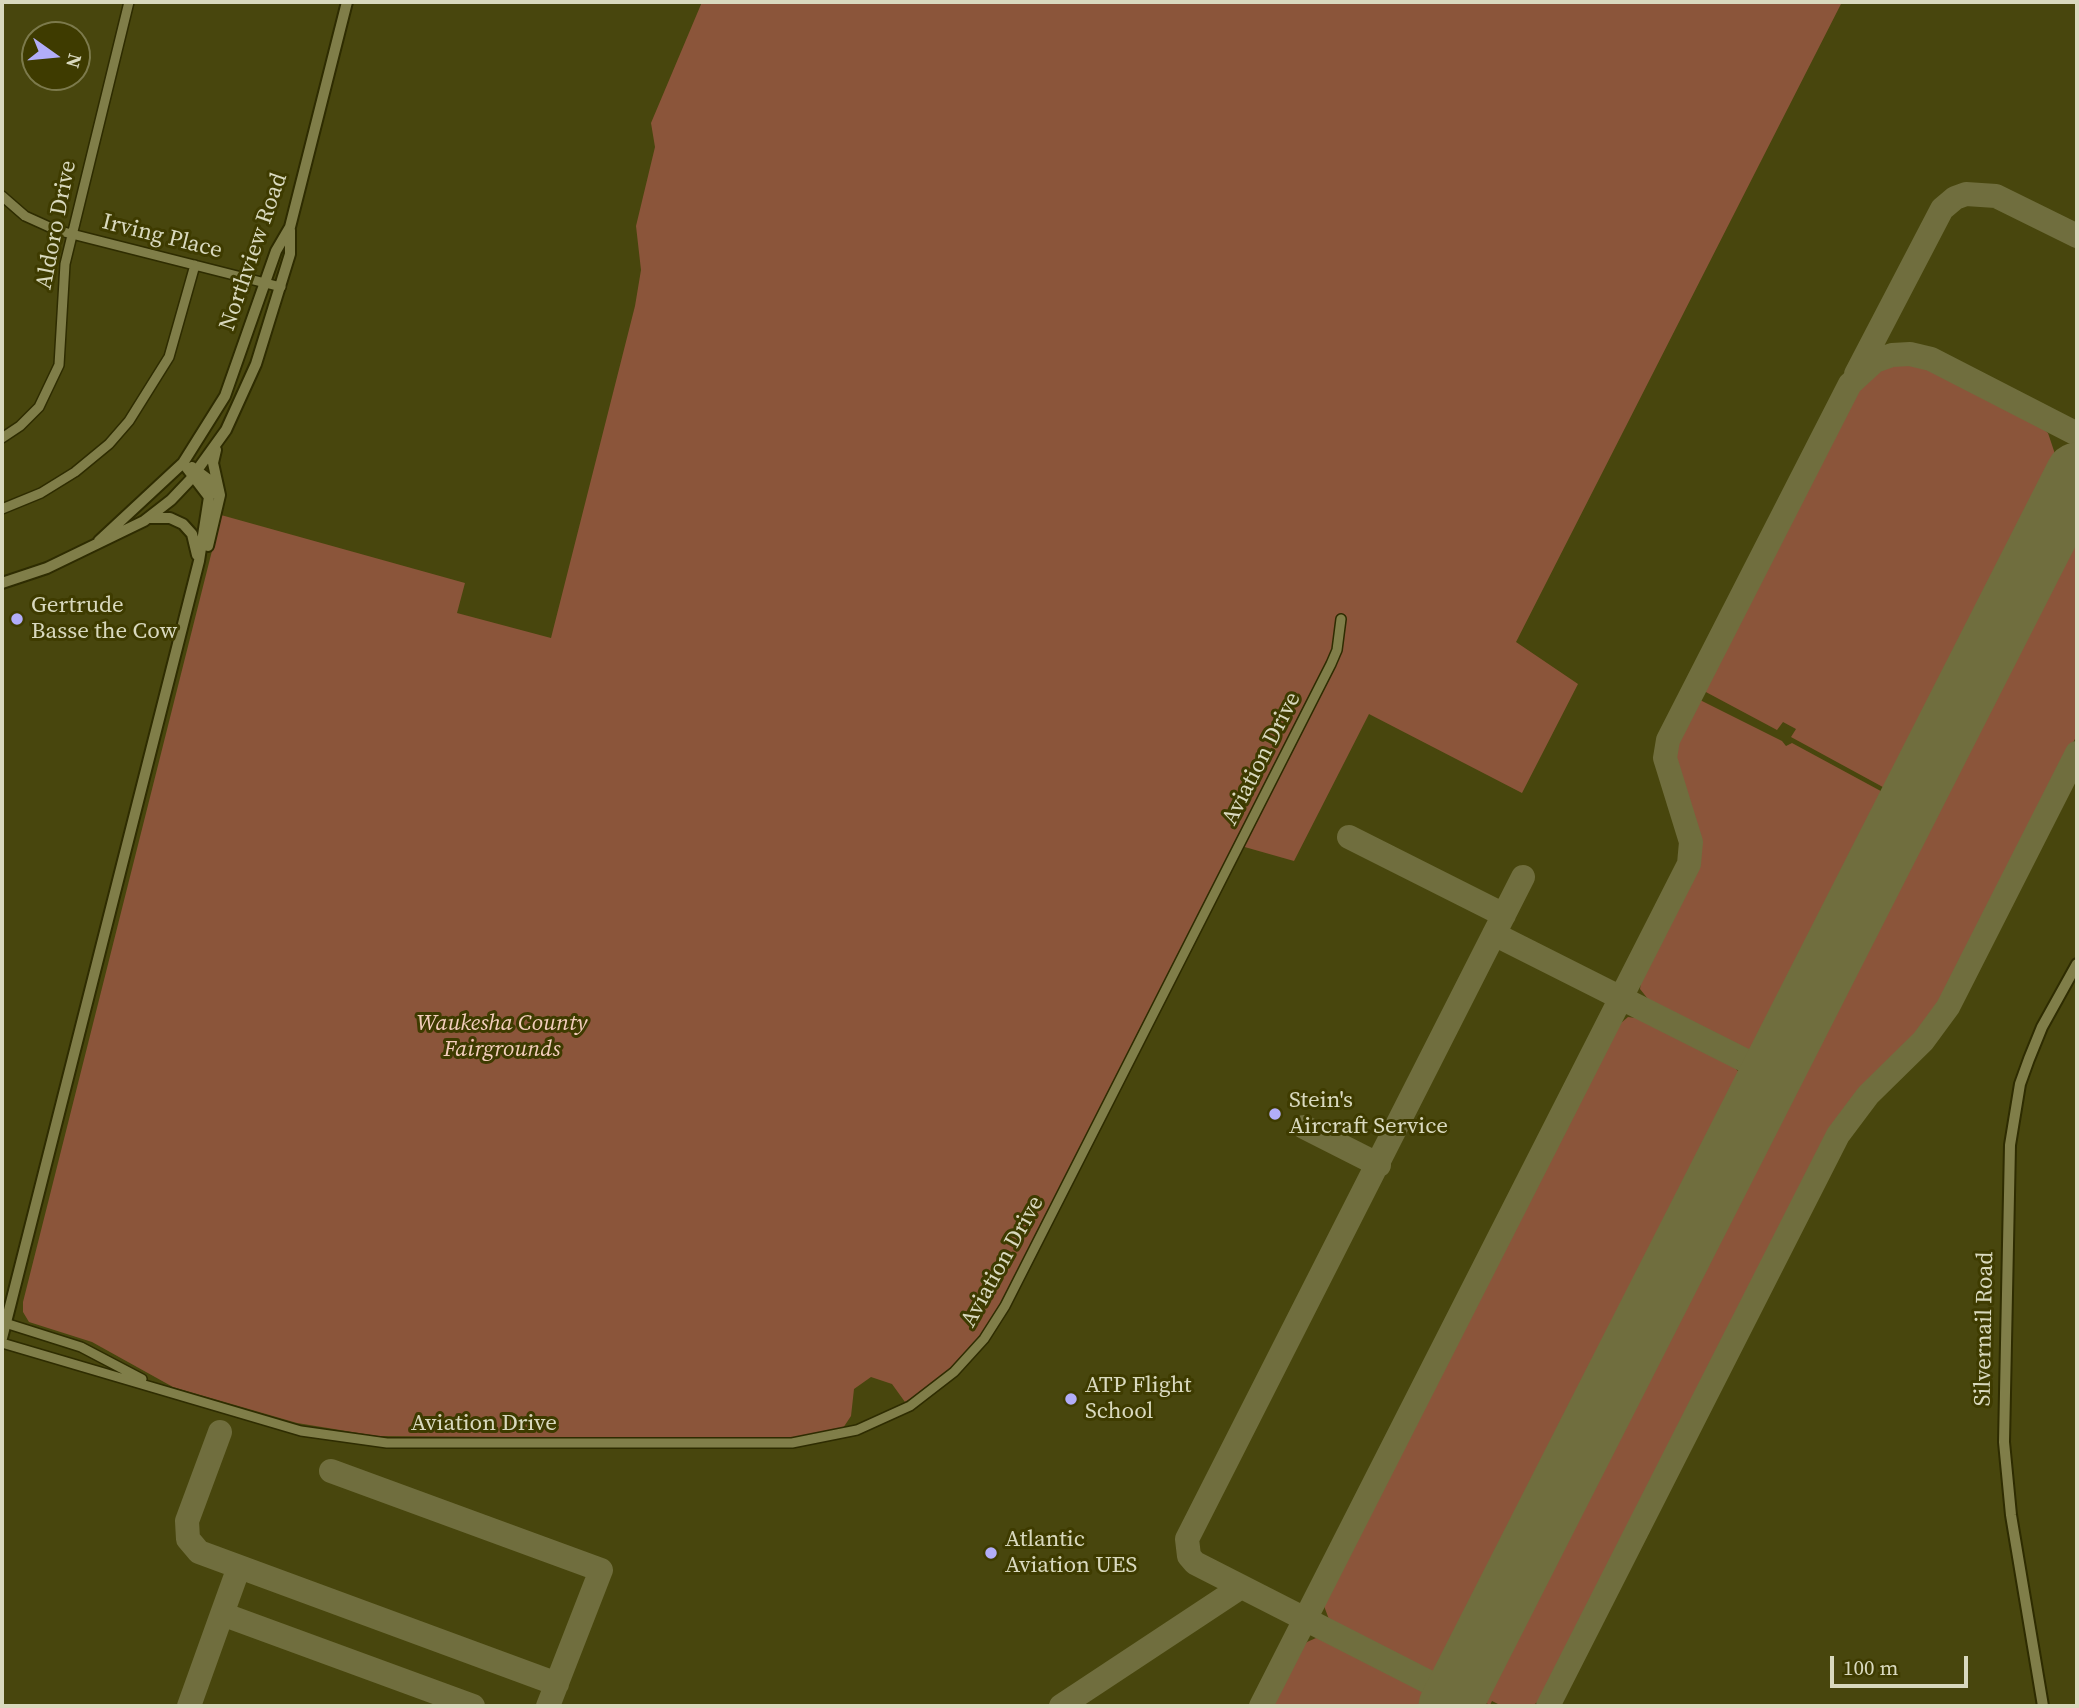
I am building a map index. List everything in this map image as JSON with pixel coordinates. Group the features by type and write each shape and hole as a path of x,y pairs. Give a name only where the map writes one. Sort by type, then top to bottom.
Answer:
{"street":[{"name":"Aldoro Drive","path":"2,438 20,426 39,407 55,376 61,351 63,275 71,234 129,2"},
{"name":"Northview Road","path":"99,541 183,463 209,426 225,396 276,251 290,227 347,2"},
{"name":"Irving Place","path":"2,196 25,216 71,234 281,288"},
{"path":"2,583 47,568 148,517 178,494 196,473 218,443 251,377 290,254 290,227"},
{"path":"2,509 41,493 75,472 109,444 129,421 169,357 195,265"},
{"path":"199,561 207,547 218,505 220,488 213,463 218,443"},
{"path":"183,463 212,485 218,505"},
{"path":"2,1340 4,1323 199,561 209,497 196,473"},
{"path":"148,517 170,518 183,524 192,534 199,561"},
{"name":"Aviation Drive","path":"2,1340 301,1430 358,1440 412,1444 792,1443 857,1430 911,1406 954,1372 984,1339 1005,1306 1331,664 1337,650 1341,619"},
{"name":"Silvernail Road","path":"2043,1706 2011,1515 2004,1442 2010,1145 2020,1084 2029,1059 2077,964"},
{"name":"Aviation Drive","path":"4,1323 92,1351 161,1390"}],"green space":[{"name":"Waukesha County Fairgrounds","path":"702,2 1842,2 1516,642 1578,684 1522,793 1369,714 1294,861 1234,844 1011,1286 983,1333 937,1382 905,1402 892,1384 871,1377 854,1389 851,1416 843,1428 796,1438 762,1439 377,1436 297,1423 173,1387 92,1342 29,1322 23,1312 23,1302 221,515 465,583 457,613 551,638 635,306 641,270 636,226 655,147 651,123"},
{"path":"1900,363 1930,368 2034,421 2048,433 2056,457 2053,475 1892,792 1791,737 1796,729 1783,722 1777,730 1704,691 1858,388 1878,370"},
{"path":"2077,521 2077,735 1936,1011 1915,1039 1856,1096 1828,1136 1542,1699 1532,1706 1502,1706 1492,1701 1490,1705 1478,1699"},
{"path":"1700,700 1782,741 1786,746 1792,743 1890,796 1766,1040 1749,1050 1738,1048 1652,1004 1640,989 1642,976 1700,861 1700,841 1673,753"},
{"path":"1628,1017 1644,1019 1730,1063 1740,1073 1740,1090 1450,1661 1435,1672 1422,1670 1330,1622 1324,1606 1326,1597 1615,1028"},
{"path":"1316,1638 1328,1640 1414,1685 1423,1692 1425,1706 1271,1706 1299,1651 1307,1642"}],"taxiway":[{"path":"1856,374 1942,209 1955,198 1966,194 1996,196 2077,236"},
{"path":"1261,1706 1689,864 1691,842 1665,758 1668,740 1850,384 1875,361 1892,355 1910,354 1931,359 2077,434"},
{"path":"1548,1706 1838,1135 1868,1095 1923,1041 1948,1007 2077,753"},
{"path":"1349,837 1504,915"},
{"path":"1456,1696 1195,1563 1189,1556 1187,1539 1523,877"},
{"path":"1494,934 1772,1074"},
{"path":"1304,1127 1379,1165"},
{"path":"220,1432 187,1521 188,1539 199,1552 557,1684"},
{"path":"331,1471 601,1570 548,1706"},
{"path":"222,1614 239,1567"},
{"path":"1061,1706 1241,1587"},
{"path":"189,1706 222,1614 473,1706"}],"runway":[{"path":"1450,1706 2077,474"}],"place":[{"name":"Gertrude Basse the Cow","path":"17,619"},
{"name":"Stein's Aircraft Service","path":"1275,1114"},
{"name":"ATP Flight School","path":"1071,1399"},
{"name":"Atlantic Aviation UES","path":"991,1553"}]}
